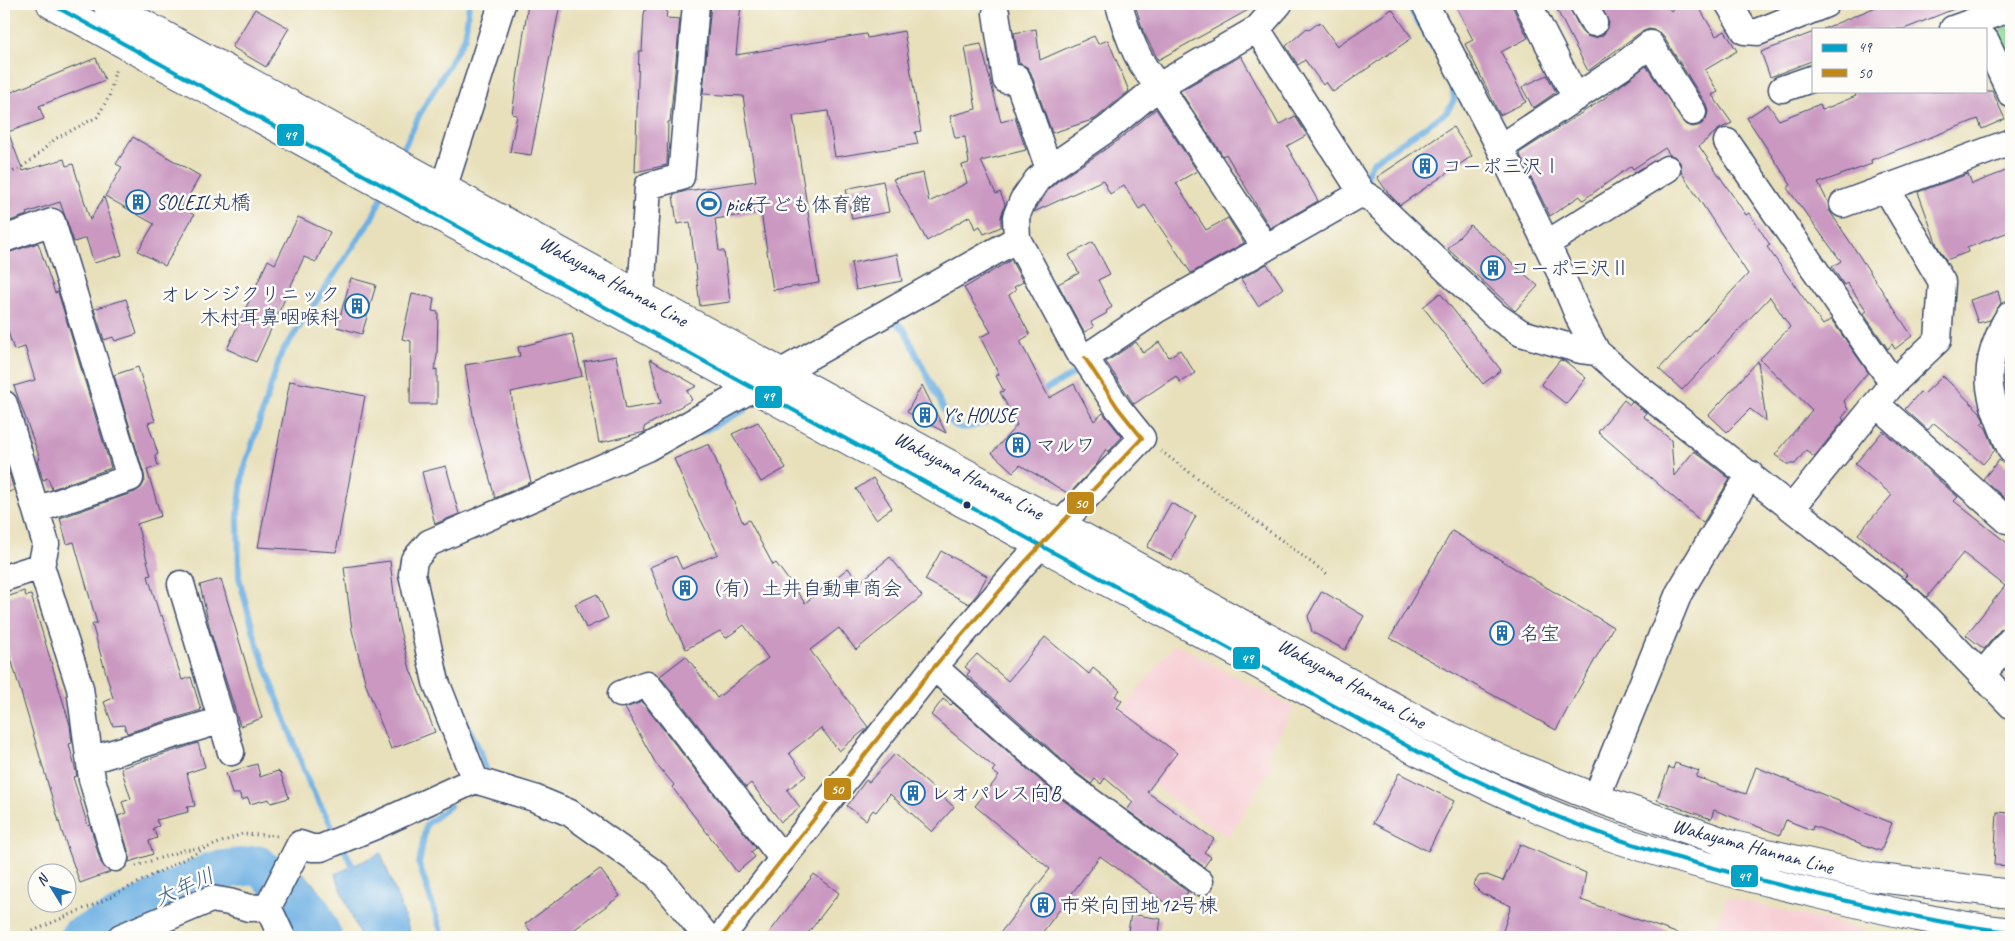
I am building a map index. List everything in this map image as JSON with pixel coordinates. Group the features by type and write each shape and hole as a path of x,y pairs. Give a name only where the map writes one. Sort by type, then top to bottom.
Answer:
{"main road":[{"name":"Wakayama Hannan Line","path":"51,4 362,158 429,194 641,296 1431,727 1513,765 1596,798 1734,845 1872,877 2011,894"},
{"name":"Wakayama Hannan Line","path":"107,4 123,39"},
{"name":"Wakayama Hannan Line","path":"429,194 754,389 1420,753 1503,794 1590,829 1728,873 1879,909 1973,928 2011,932"}],"street":[{"path":"429,194 502,4"},
{"path":"641,296 648,186 681,178 696,4"},
{"path":"1119,4 1124,22 1150,76 1159,86 1266,247"},
{"path":"721,937 934,667 1042,545 1142,438 1078,352 1017,239 1016,217 1023,200 1037,180 1049,169 1107,129 1159,86 1257,29 1279,4"},
{"path":"1426,4 1500,148 1580,320 1597,352 1632,382 1912,603 2011,705"},
{"path":"1528,4 1576,98"},
{"path":"1729,4 1745,31 1758,32 1826,4"},
{"path":"1977,28 2011,8"},
{"path":"996,13 1006,80 1017,78 1049,169"},
{"path":"1257,29 1367,196 1496,316 1521,332 1581,350 1597,352"},
{"path":"1500,148 1576,98 1650,44 1693,112"},
{"path":"1988,54 2011,94"},
{"path":"1782,89 1812,79"},
{"path":"1727,142 1893,383"},
{"path":"1843,204 2011,142"},
{"path":"1546,244 1667,169"},
{"path":"1792,508 1893,383 1938,340 1942,282 1886,188"},
{"path":"1088,363 1156,310 1266,247 1367,196"},
{"path":"4,240 52,222 130,478 36,510"},
{"path":"482,782 436,682 412,574 414,560 429,543 450,540 647,448 1017,239"},
{"path":"2011,314 2006,319 1991,355 1989,393 2011,450"},
{"path":"4,404 46,544 41,566 80,688 92,779 115,858"},
{"path":"1876,404 2007,520"},
{"path":"1596,798 1679,592 1750,474"},
{"path":"4,578 41,566"},
{"path":"182,584 232,752"},
{"path":"1982,675 2011,640"},
{"path":"934,667 1068,785 1200,882"},
{"path":"621,694 647,684 783,859"},
{"path":"90,760 222,720"},
{"path":"282,937 270,902 300,844 312,848 321,848 482,782 534,798 570,813 657,875 707,937"},
{"path":"121,937 211,899 249,908 270,902"}],"path":[{"path":"4,175 19,169 33,159 55,138 97,117 109,97 123,39"},
{"path":"1142,438 1327,574"},
{"path":"19,937 102,901 209,847"}],"shaded area":[{"path":"1175,644 1294,708 1265,759 1272,764 1229,837 1195,816 1096,741"},
{"path":"1726,897 1864,930 1863,937 1713,937"}],"green space":[{"path":"2011,24 2011,67 1994,33"}],"water":[{"path":"381,853 412,937 360,937 335,874"},
{"path":"304,873 321,893 338,937 296,937 285,913"}],"building":[{"path":"528,4 560,4 531,155 510,152 517,115 512,114"},
{"path":"647,4 668,4 666,18 680,19 670,122 668,122 667,165 635,172 639,51 642,51 644,14"},
{"path":"711,4 741,4 736,55 866,34 867,38 904,31 921,131 915,132 918,144 835,157 828,111 793,116 819,283 773,290 761,212 715,219 719,251 724,251 730,302 700,306 690,222 677,224 673,195 686,191 756,181 743,96 703,94"},
{"path":"1135,4 1259,4 1158,60 1143,31"},
{"path":"1455,4 1511,4 1528,38 1501,52 1526,102 1500,115 1465,44 1473,40"},
{"path":"1554,4 1568,4 1581,31 1586,36 1594,38 1602,36 1607,30 1609,23 1600,4 1666,4 1671,11 1683,4 1697,4 1716,36 1725,31 1737,51 1705,70 1718,92 1712,95 1732,123 1719,129 1699,146 1746,215 1749,213 1770,245 1767,247 1823,325 1831,319 1868,372 1844,401 1848,410 1842,418 1844,420 1814,457 1806,450 1795,464 1787,464 1775,455 1812,410 1760,359 1790,327 1770,297 1682,390 1659,369 1748,274 1681,172 1680,162 1674,156 1670,155 1665,148 1633,169 1631,166 1583,200 1580,196 1550,216 1519,153 1602,100 1646,66 1686,125 1693,127 1701,125 1706,119 1708,112 1706,104 1663,36 1657,31 1649,29 1641,32 1588,71"},
{"path":"1883,4 1964,4 1906,28 1825,28"},
{"path":"255,9 289,28 266,67 232,47"},
{"path":"1392,9 1412,38 1333,92 1326,82 1323,85 1305,60 1298,65 1286,46 1307,28 1309,30 1320,22 1337,46"},
{"path":"1036,29 1040,60 1094,36 1098,44 1108,40 1129,91 1095,119 1052,133 1031,73 1027,67 1019,63 1014,33"},
{"path":"1812,33 1812,61 1770,77 1761,52"},
{"path":"981,44 1001,122 1015,118 1026,150 981,161 996,194 1000,192 1005,204 1001,217 1001,227 984,234 980,226 975,229 970,216 927,241 893,179 923,173 929,202 967,183 962,165 969,163 965,137 955,138 950,116 976,109 965,47"},
{"path":"1241,56 1279,125 1295,116 1307,135 1287,146 1318,201 1270,228 1226,154 1223,156 1180,91"},
{"path":"96,58 105,80 39,106 44,119 8,132 23,171 64,159 66,166 73,164 90,220 104,197 122,255 94,263 86,238 74,242 60,202 26,213 27,215 4,223 4,95"},
{"path":"1547,75 1556,92 1533,108 1522,87"},
{"path":"1992,91 2005,119 1982,129 1978,119 1871,160 1872,164 1818,183 1828,202 1829,210 1912,336 1895,349 1892,344 1888,349 1863,313 1867,311 1847,283 1844,285 1832,267 1841,261 1787,188 1791,185 1747,118 1768,104 1779,120 1820,104 1822,110 1856,96 1854,92"},
{"path":"1156,109 1197,171 1176,183 1206,230 1228,218 1244,243 1191,273 1145,205 1139,209 1124,185 1110,194 1103,180 1034,212 1048,190 1058,181 1116,142"},
{"name":"コーポ三沢Ⅰ","path":"1453,127 1472,156 1400,205 1388,193 1377,177"},
{"name":"SOLEIL丸橋","path":"133,137 200,176 182,208 194,215 165,266 138,251 154,224 105,196 122,167 116,164"},
{"path":"2011,169 2011,231 1967,248 1968,252 1946,260 1937,245 1918,192 1968,174 1972,184"},
{"path":"883,181 889,212 852,219 846,189"},
{"path":"298,217 330,232 316,262 304,257 256,362 227,349 268,260 275,264"},
{"name":"コーポ三沢Ⅱ","path":"1470,225 1538,286 1515,311 1448,249"},
{"path":"1093,242 1110,274 1098,280 1112,307 1106,311 1107,313 1091,322 1094,327 1084,332 1058,284 1079,273 1069,255"},
{"path":"38,243 55,293 58,292 111,468 52,489 48,478 43,480 37,461 40,459 14,386 35,380 25,347 14,350 4,320 4,254"},
{"path":"897,254 902,281 856,290 851,263"},
{"path":"1011,260 1023,282 1014,287 1016,290 1009,295 1030,335 1021,340 1021,343 1049,398 1074,384 1094,421 1103,413 1122,437 1108,452 1106,449 1097,464 1069,494 1020,465 1013,472 992,453 1017,425 1000,392 1004,391 996,376 999,374 980,337 991,332 964,288"},
{"path":"1267,264 1283,288 1258,306 1241,279"},
{"name":"オレンジクリニック 木村耳鼻咽喉科","path":"351,278 376,285 362,334 337,327"},
{"path":"1998,291 2001,303 1990,320 1978,323 1970,300"},
{"path":"1440,293 1501,370 1483,384 1423,307"},
{"path":"412,294 434,298 432,311 438,312 437,356 434,370 437,369 437,404 410,404 411,341 402,339"},
{"path":"126,299 137,334 115,341 113,337 104,340 94,309"},
{"path":"572,334 582,376 511,392 515,422 531,482 495,498 474,421 465,365 520,356 518,347"},
{"path":"1136,342 1143,353 1159,342 1169,357 1180,350 1195,373 1180,382 1176,376 1134,404 1106,362"},
{"path":"616,356 626,409 661,403 650,359 697,386 687,391 692,400 644,427 645,432 599,443 584,362"},
{"path":"1560,360 1565,361 1586,378 1566,404 1541,384"},
{"path":"1758,361 1766,421 1750,409 1727,432 1709,415"},
{"path":"138,367 155,421 148,423 158,454 155,455 158,466 147,470 161,516 137,524 151,575 148,576 182,680 191,677 201,710 127,733 124,725 113,726 104,702 113,698 92,624 97,623 74,542 67,544 60,518 135,492 141,488 145,481 114,375"},
{"path":"1943,376 1980,412 1984,421 1981,424 1986,428 1995,450 1983,464 1934,423 1928,430 1905,409 1920,392 1923,395"},
{"path":"290,381 365,396 336,552 258,547"},
{"name":"Y's HOUSE","path":"922,385 946,433 907,412"},
{"path":"1624,400 1630,405 1632,402 1646,413 1643,416 1671,440 1674,476 1694,451 1730,479 1703,523 1598,432"},
{"path":"758,422 786,468 761,482 732,434"},
{"path":"1883,431 1958,497 1954,501 2011,546 2011,625 2000,630 1984,649 1966,635 2005,586 1963,553 1927,597 1904,578 1907,575 1858,534 1892,495 1855,464"},
{"path":"709,444 743,523 749,520 773,565 776,563 805,603 848,568 859,583 890,557 922,596 856,650 839,628 810,650 868,727 839,751 821,728 789,753 806,776 787,790 800,807 781,822 751,783 746,787 660,676 686,656 717,698 768,658 744,625 726,638 720,631 686,649 672,622 650,567 676,556 682,569 718,554 674,459"},
{"path":"1999,460 2011,470 2011,504 1983,479"},
{"path":"446,466 459,514 435,524 422,472"},
{"path":"9,473 14,490 4,494 4,474"},
{"path":"873,478 892,508 876,519 856,489"},
{"path":"1171,503 1196,516 1172,560 1147,547"},
{"name":"名宝","path":"1452,531 1613,627 1556,730 1390,638"},
{"path":"941,551 987,576 978,593 969,604 925,580"},
{"path":"390,561 397,619 410,669 435,732 391,749 366,685 352,630 344,567"},
{"path":"221,579 262,718 240,726 210,630 200,585"},
{"path":"24,591 26,596 31,595 70,725 72,743 69,744 77,776 73,777 101,863 110,872 80,883 78,864 73,864 63,835 4,635 4,598"},
{"path":"1322,591 1364,616 1345,650 1312,632 1308,616"},
{"path":"597,594 608,618 586,628 575,604"},
{"path":"1045,637 1089,674 1093,668 1120,690 1115,696 1122,701 1117,708 1177,753 1147,792 1214,839 1204,852 1211,857 1204,867 1127,810 1133,802 1105,778 1101,784 1095,779 1091,784 1077,773 967,675 970,671 965,667 977,654 1008,681"},
{"path":"943,699 951,705 953,703 1059,797 1188,892 1175,910 1100,856 1039,937 997,937 1050,869 975,806 999,776 992,771 995,768 931,715"},
{"path":"642,702 756,848 751,852 755,857 737,872 672,787 674,785 655,762 625,708"},
{"path":"198,743 205,767 187,773 195,806 187,807 188,812 156,820 159,826 153,828 157,838 149,841 153,854 129,862 129,854 118,816 126,813 122,802 131,799 121,768"},
{"name":"レオパレス向B","path":"895,754 954,807 932,832 890,794 876,812 873,810 866,820 847,806 866,780 869,782"},
{"path":"1675,763 1699,771 1696,777 1746,794 1756,767 1892,823 1881,851 1813,826 1812,830 1786,820 1780,835 1714,810 1711,819 1657,800 1669,767 1673,769"},
{"path":"257,764 260,777 278,771 281,774 289,798 271,803 269,799 250,804 248,798 241,800 240,794 232,794 226,773"},
{"path":"1399,773 1454,801 1428,851 1373,823"},
{"path":"1997,812 2011,813 2011,866 1994,865"},
{"path":"1520,844 1586,873 1581,900 1679,934 1678,937 1501,937 1511,906 1481,893 1473,885 1479,876 1487,875 1503,881"},
{"path":"600,869 620,896 564,937 535,937 525,924"},
{"path":"814,874 839,893 805,937 766,937"},
{"path":"1131,914 1161,919 1158,937 1127,937"}],"waterway":[{"path":"400,156 420,114 465,37 469,4"},
{"path":"1407,4 1436,52"},
{"path":"1367,183 1368,171 1374,161 1447,112 1454,100 1452,81"},
{"path":"336,834 310,786 256,641 239,578 238,512 243,473 281,354 372,218 384,192"},
{"path":"887,322 896,323 904,329 949,420 956,426 972,427 1016,406"},
{"path":"1038,394 1084,368"},
{"path":"700,433 745,410"},
{"path":"462,713 481,753 485,768"},
{"path":"443,937 419,864 426,825 450,806"},
{"path":"342,845 356,872"},
{"name":"大年川","path":"79,937 213,871 258,865 310,909 323,937"}],"transit line":[{"name":"49","path":"51,4 1420,753 1483,783 1546,812 1589,829 1646,849 1705,866 1892,911 1939,921 2011,932"},
{"name":"50","path":"721,937 934,667 1024,563 1142,438 1118,408 1085,358"}],"place":[{"name":"コーポ三沢Ⅰ","path":"1425,166"},
{"name":"SOLEIL丸橋","path":"138,202"},
{"name":"pick子ども体育館","path":"709,204"},
{"name":"コーポ三沢Ⅱ","path":"1493,268"},
{"name":"オレンジクリニック 木村耳鼻咽喉科","path":"357,306"},
{"name":"Y's HOUSE","path":"925,415"},
{"name":"マルワ","path":"1018,445"},
{"name":"（有）土井自動車商会","path":"685,588"},
{"name":"名宝","path":"1502,633"},
{"name":"レオパレス向B","path":"913,793"},
{"name":"市栄向団地12号棟","path":"1043,905"}]}
